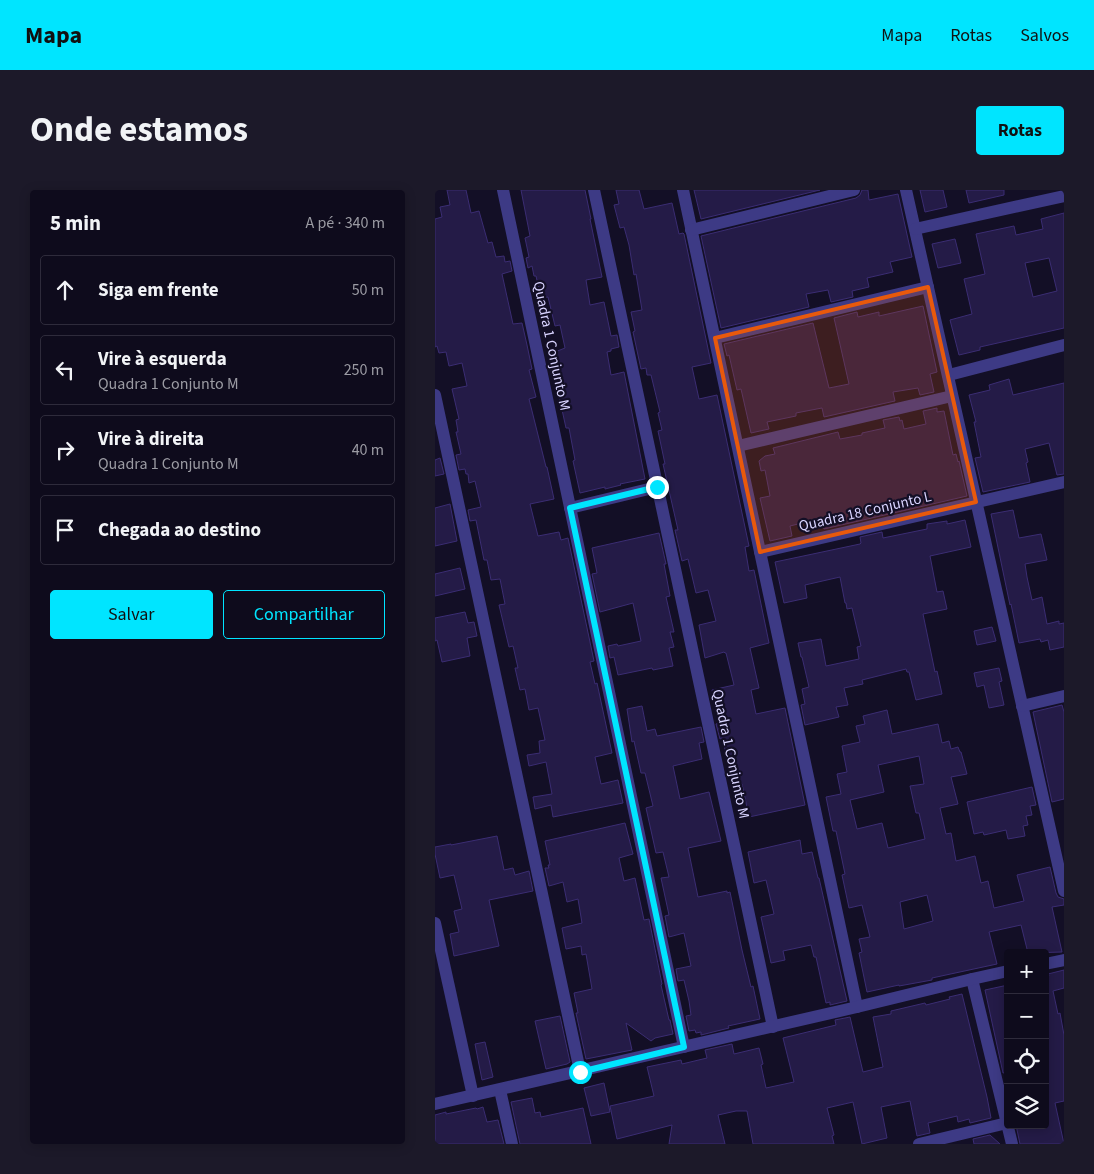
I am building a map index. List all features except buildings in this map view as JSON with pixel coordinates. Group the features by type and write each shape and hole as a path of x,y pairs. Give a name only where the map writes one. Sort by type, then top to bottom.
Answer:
{"street":[{"name":"Quadra 1 Conjunto M","path":"503,190 684,1047"},
{"name":"Quadra 1 Conjunto M","path":"593,190 773,1027"},
{"path":"683,190 857,1007"},
{"path":"691,230 854,190"},
{"path":"906,190 1064,891"},
{"path":"915,229 1064,196"},
{"path":"715,338 928,287"},
{"path":"949,376 1064,345"},
{"path":"435,395 580,1072"},
{"path":"737,446 952,396"},
{"name":"Quadra 18 Conjunto L","path":"760,552 1064,482"},
{"path":"570,508 657,487"},
{"path":"1022,706 1064,696"},
{"path":"1051,835 1064,832"},
{"path":"435,923 473,1096"},
{"path":"1049,963 1064,960"},
{"path":"435,1104 580,1072 1004,972"},
{"path":"972,979 1004,1111"},
{"path":"500,1090 511,1144"},
{"path":"919,1144 1004,1124"},
{"path":"1008,1129 1012,1144"}],"highlighted area":[{"path":"928,287 976,502 760,552 715,338"}],"route":[{"path":"580,1072 684,1047 570,508 657,487"}]}
